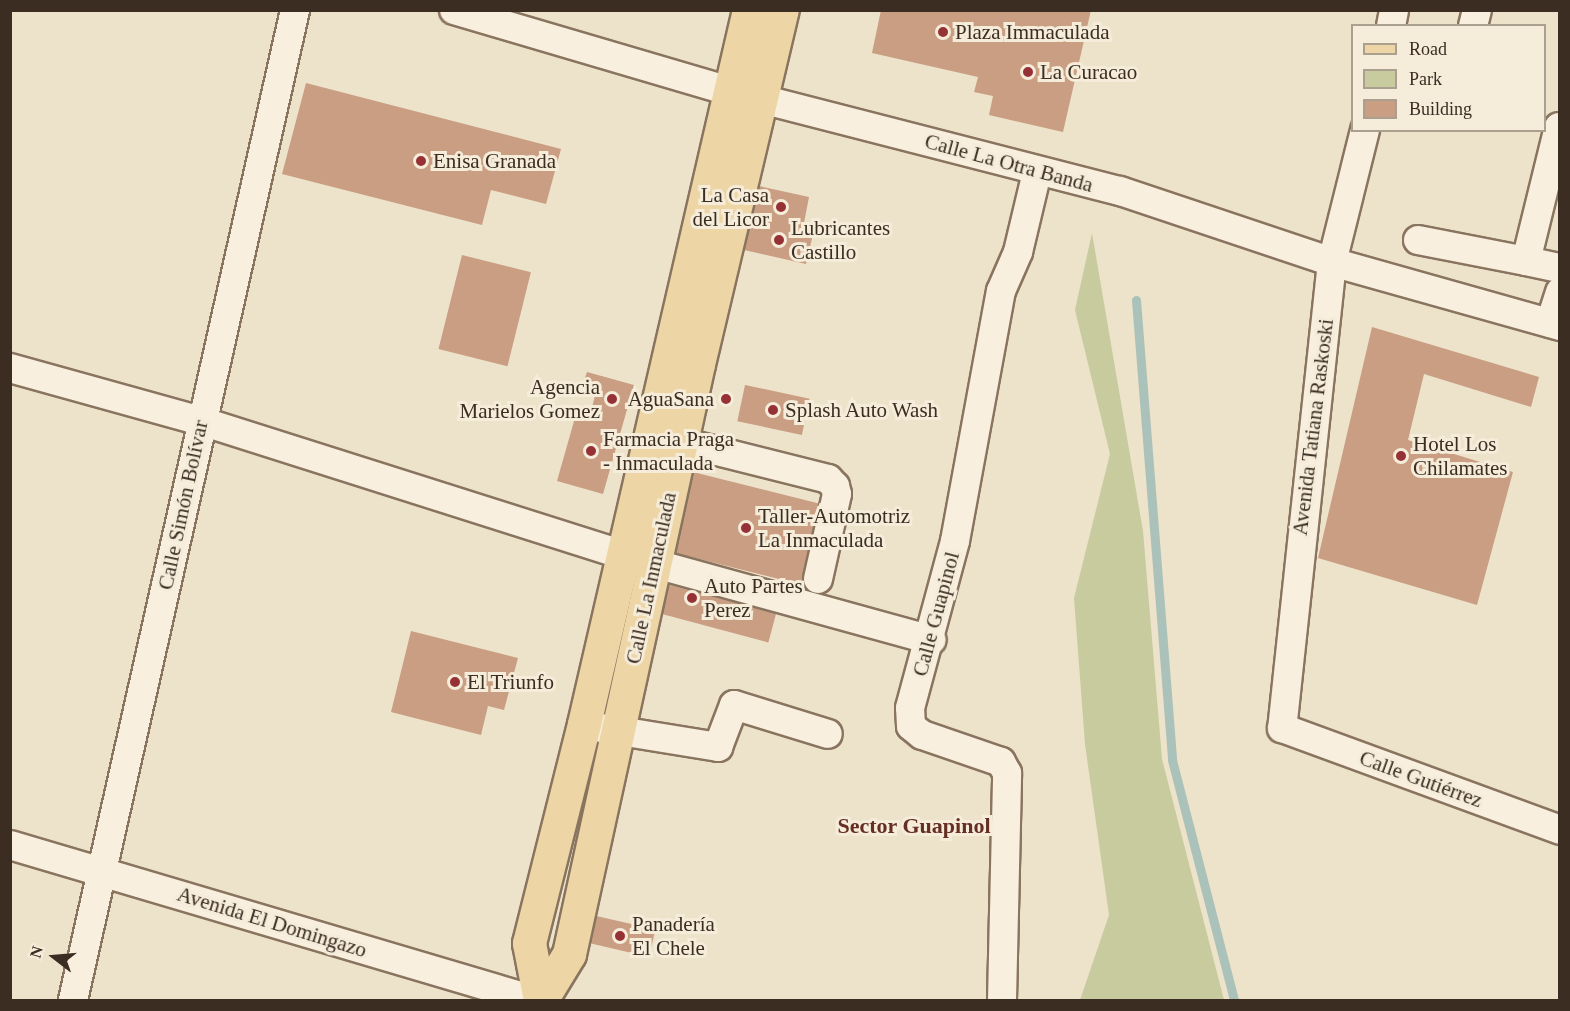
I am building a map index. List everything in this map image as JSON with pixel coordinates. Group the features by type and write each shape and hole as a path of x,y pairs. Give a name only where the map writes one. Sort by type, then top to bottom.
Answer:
{"main road":[{"name":"Calle La Inmaculada","path":"540,1000 569,954 681,442 683,360 730,91 748,10"},
{"name":"Calle La Inmaculada","path":"540,1000 529,943 585,724 623,555 764,98 782,10"}],"street":[{"name":"Calle Simón Bolívar","path":"73,1000 105,872 201,421 294,10"},
{"name":"Calle La Otra Banda","path":"454,10 730,91 764,98 1037,172 1120,191 1332,262 1555,324"},
{"path":"1526,261 1550,202 1559,127"},
{"name":"Avenida Tatiana Raskoski","path":"1282,728 1332,262 1364,132"},
{"name":"Calle Guapinol","path":"1002,1000 1007,773 1001,762 922,735 910,726 909,708 931,639 955,541 1001,291 1018,252 1037,172"},
{"path":"1418,240 1560,268"},
{"path":"1555,324 1560,292"},
{"path":"10,368 201,421 623,555 931,639"},
{"path":"681,442 828,479 835,486 837,494 818,579"},
{"path":"585,724 618,733 718,747 734,705 828,734"},
{"name":"Calle Gutiérrez","path":"1282,728 1560,831"},
{"name":"Avenida El Domingazo","path":"10,845 534,1000"}],"green space":[{"path":"1092,233 1143,531 1162,759 1224,1000 1080,1000 1109,915 1085,744 1074,598 1110,454 1075,310"}],"building":[{"path":"881,10 1091,10 1063,132 989,115 993,96 974,92 978,77 872,53"},
{"name":"Enisa Granada","path":"306,83 561,149 546,204 491,190 482,225 282,174"},
{"path":"759,186 809,197 803,228 814,230 806,264 744,250"},
{"path":"462,255 531,272 507,366 439,349"},
{"name":"Hotel Los Chilamates","path":"1372,327 1539,377 1531,407 1424,374 1408,440 1513,472 1477,605 1318,558"},
{"name":"Farmacia Praga - Inmaculada","path":"587,372 634,385 603,494 557,481 578,407 591,411 597,388 583,384"},
{"name":"Splash Auto Wash","path":"745,385 810,399 802,435 737,421"},
{"name":"Taller-Automotriz La Inmaculada","path":"689,471 824,505 804,585 669,552"},
{"name":"Auto Partes Perez","path":"666,584 776,614 768,642 658,613"},
{"name":"El Triunfo","path":"411,631 518,658 504,710 488,706 481,735 391,712"},
{"name":"Panadería El Chele","path":"592,915 655,930 649,957 586,942"}],"waterway":[{"path":"1136,300 1172,760 1234,1000"}],"place":[{"name":"Plaza Immaculada","path":"943,32"},
{"name":"La Curacao","path":"1028,72"},
{"name":"Enisa Granada","path":"421,161"},
{"name":"La Casa del Licor","path":"781,207"},
{"name":"Lubricantes Castillo","path":"779,240"},
{"name":"Agencia Marielos Gomez","path":"612,399"},
{"name":"AguaSana","path":"726,399"},
{"name":"Splash Auto Wash","path":"773,410"},
{"name":"Farmacia Praga - Inmaculada","path":"591,451"},
{"name":"Hotel Los Chilamates","path":"1401,456"},
{"name":"Taller-Automotriz La Inmaculada","path":"746,528"},
{"name":"Auto Partes Perez","path":"692,598"},
{"name":"El Triunfo","path":"455,682"},
{"name":"Panadería El Chele","path":"620,936"}],"district":[{"name":"Sector Guapinol","path":"914,826"}]}
